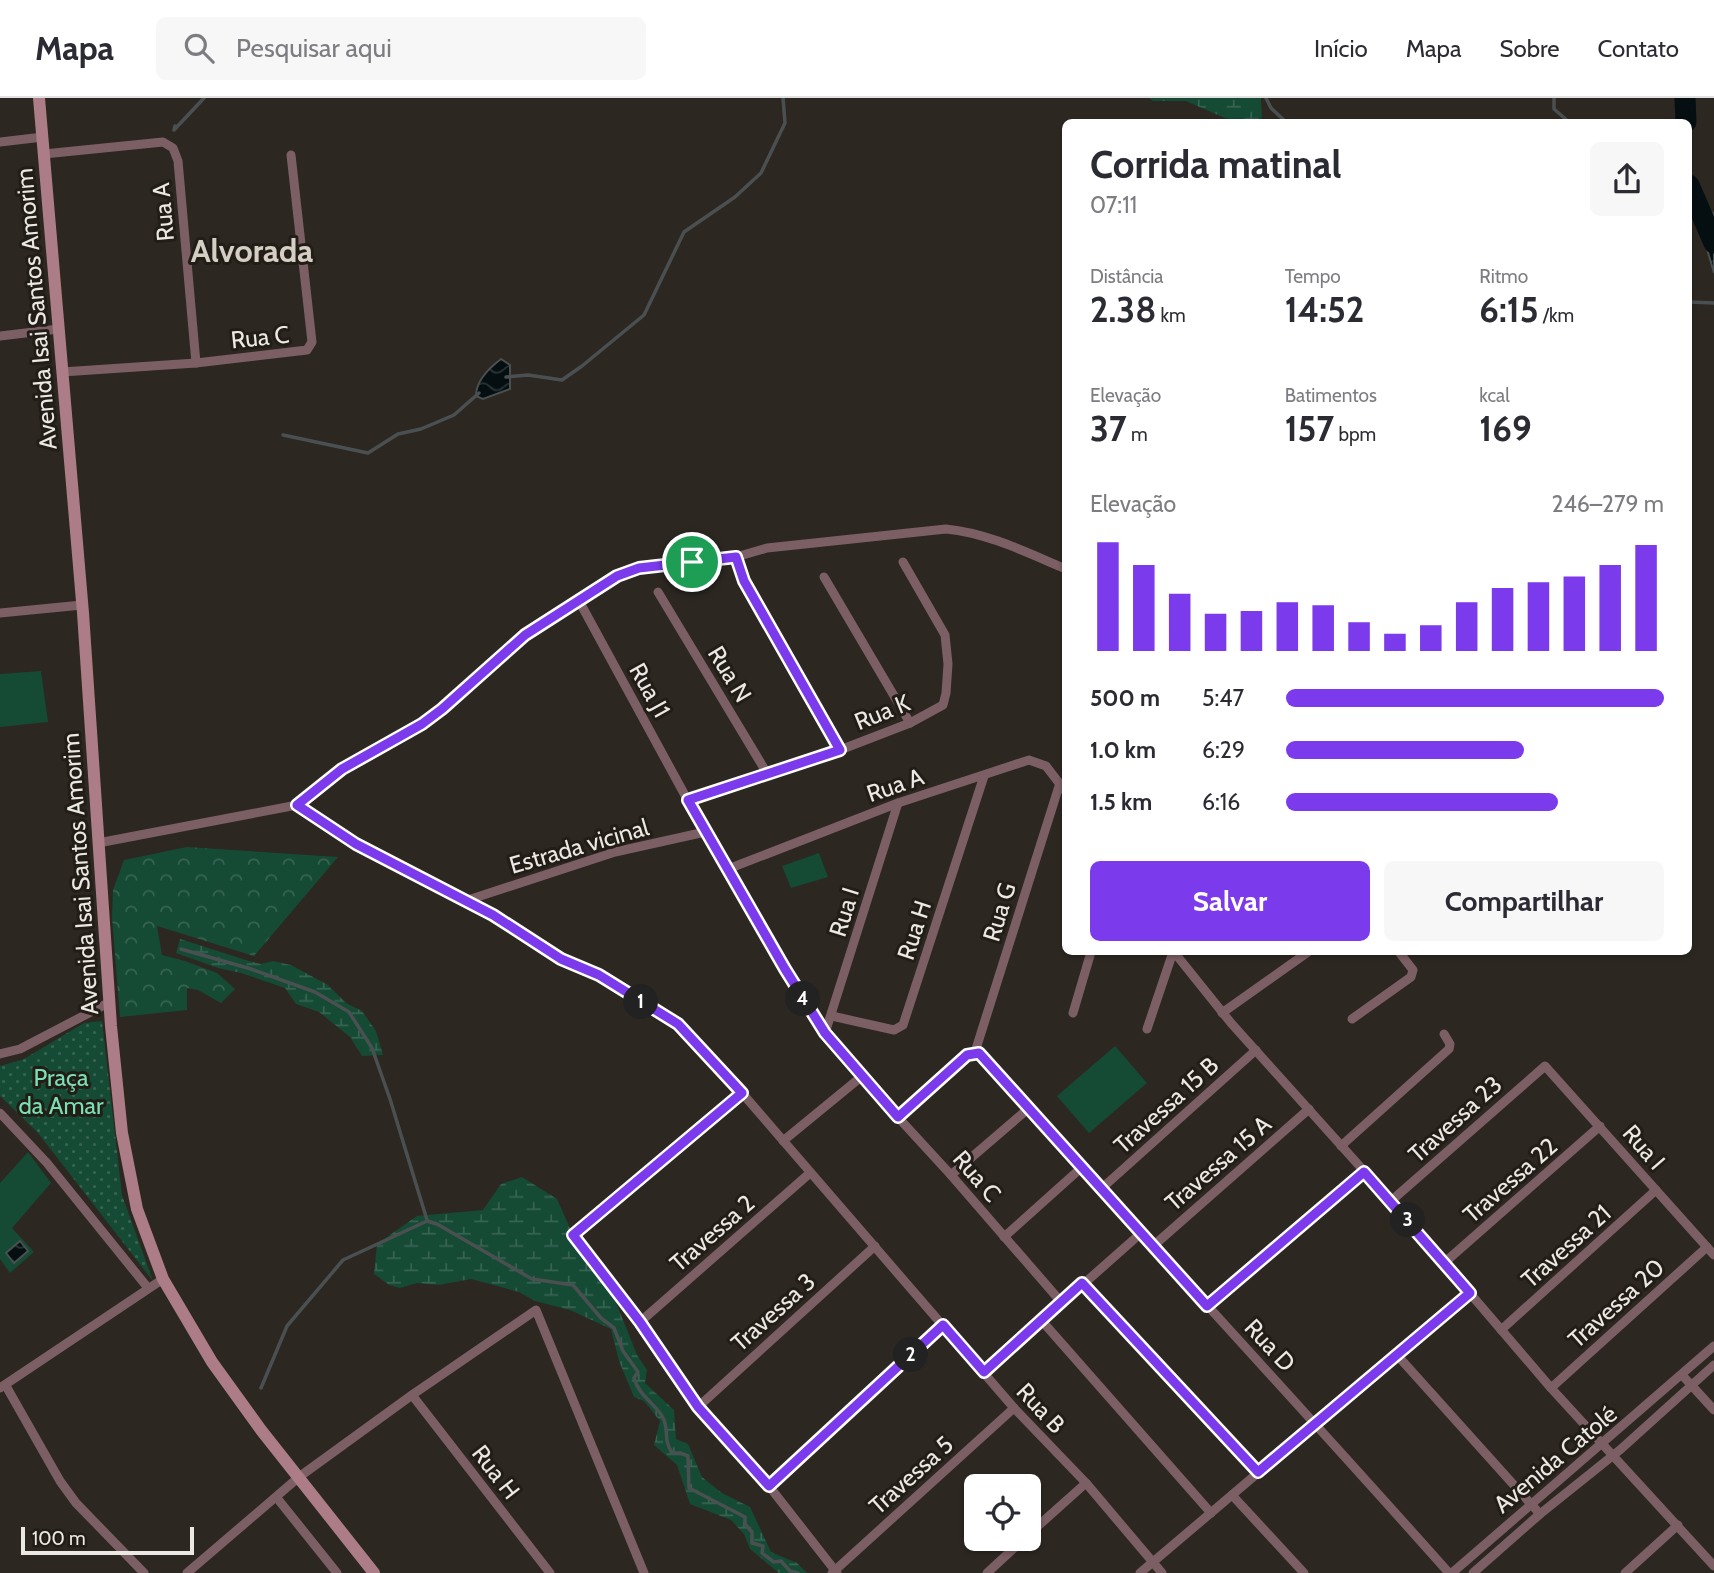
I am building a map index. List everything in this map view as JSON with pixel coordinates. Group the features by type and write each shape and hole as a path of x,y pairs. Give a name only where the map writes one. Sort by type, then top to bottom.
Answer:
{"main road":[{"name":"Avenida Isai Santos Amorim","path":"39,98 82,605 110,1002 122,1132 137,1209 163,1279 212,1362 374,1573"}],"street":[{"path":"0,142 43,137"},
{"name":"Rua A","path":"44,154 163,142 173,148 178,161 196,363"},
{"name":"Rua C","path":"62,372 196,363 303,352 310,347 312,342 290,155"},
{"path":"0,336 58,329"},
{"path":"98,843 297,805 342,769 422,724 525,635 617,576 639,568 736,557 767,548 946,528 1016,548 1062,567"},
{"path":"736,557 744,581 840,750"},
{"name":"Rua K","path":"688,800 840,750 910,723 943,705 948,664 945,635 903,562"},
{"path":"824,576 910,723"},
{"name":"Rua N","path":"658,592 768,775"},
{"name":"Rua J1","path":"578,599 705,832 728,869"},
{"path":"0,613 82,605"},
{"name":"Rua A","path":"728,869 898,803 1029,760 1046,766 1062,786"},
{"name":"Rua H","path":"832,1016 894,1030 903,1025 984,776"},
{"name":"Rua G","path":"975,1052 1060,783"},
{"name":"Rua I","path":"825,1033 898,803"},
{"name":"Rua B","path":"297,805 364,849 493,915 561,959 599,975 678,1024 742,1093 1014,1408 1086,1483 1162,1573"},
{"name":"Estrada vicinal","path":"465,901 615,852 705,832"},
{"name":"Rua C","path":"728,869 825,1033 1062,1303"},
{"path":"1073,1013 1090,955"},
{"path":"1147,1029 1172,955"},
{"path":"1176,955 1222,1013 1391,1201 1551,1388 1714,1566"},
{"path":"1222,1013 1304,955"},
{"path":"1352,1019 1411,977 1413,971 1401,955"},
{"path":"0,1054 20,1049 110,1002"},
{"path":"1342,1146 1448,1049 1450,1044 1444,1034"},
{"name":"Travessa 15 B","path":"1101,1189 1256,1050"},
{"path":"898,1117 967,1055 975,1052"},
{"name":"Rua D","path":"975,1052 983,1056 1140,1234 1451,1573"},
{"name":"Rua I","path":"1545,1066 1711,1251"},
{"name":"Travessa 23","path":"1391,1201 1545,1066"},
{"path":"783,1141 861,1077"},
{"path":"742,1093 573,1235 640,1322 698,1407 769,1486 835,1572"},
{"path":"951,1175 1029,1108"},
{"name":"Travessa 15 A","path":"1152,1247 1309,1109"},
{"path":"0,1113 47,1163 148,1288"},
{"name":"Travessa 22","path":"1444,1263 1601,1126"},
{"path":"1004,1237 1081,1168"},
{"path":"1207,1306 1364,1172"},
{"name":"Travessa 2","path":"640,1322 810,1173"},
{"name":"Travessa 21","path":"1501,1330 1656,1190"},
{"path":"984,1372 1140,1234"},
{"name":"Travessa 3","path":"698,1407 875,1247"},
{"name":"Travessa 20","path":"1551,1388 1711,1251"},
{"path":"144,1573 76,1503 3,1387 163,1279"},
{"path":"1082,1283 1258,1472"},
{"path":"1140,1573 1470,1293"},
{"path":"187,1573 299,1477 536,1310 644,1573"},
{"path":"1042,1321 1211,1513"},
{"path":"769,1486 943,1325"},
{"name":"Avenida Catolé","path":"1451,1573 1714,1346"},
{"path":"1397,1355 1541,1514"},
{"name":"Avenida Catolé","path":"1473,1573 1613,1455 1714,1365"},
{"path":"1682,1375 1714,1410"},
{"name":"Rua H","path":"412,1395 550,1573"},
{"name":"Travessa 5","path":"835,1572 1014,1408"},
{"path":"1041,1523 1086,1483"},
{"path":"1232,1495 1304,1573"},
{"path":"277,1498 337,1573"},
{"path":"1625,1573 1678,1525"},
{"path":"987,1573 1011,1551"}],"green space":[{"path":"1149,98 1261,98 1262,119 1227,119 1186,101 1153,101"},
{"path":"41,671 48,722 0,727 0,674"},
{"path":"187,847 338,857 254,956 157,926 162,955 217,973 235,989 221,1003 198,990 187,988 187,1010 120,1017 112,917 113,890 124,860"},
{"path":"819,853 828,877 791,888 782,866"},
{"path":"180,939 261,964 273,961 291,965 328,985 346,1003 362,1011 376,1031 383,1055 362,1056 350,1037 319,1012 296,1004 285,988 176,953"},
{"name":"Praça da Amar","path":"102,1021 122,1195 153,1281 38,1133 0,1096 0,1066 24,1059 84,1023"},
{"path":"1115,1046 1147,1083 1089,1133 1057,1096"},
{"path":"28,1152 51,1183 12,1228 34,1252 10,1273 0,1259 0,1183"},
{"path":"522,1177 557,1199 573,1235 586,1245 615,1300 637,1355 647,1370 645,1383 674,1410 676,1439 688,1444 702,1477 722,1493 750,1507 771,1552 797,1563 807,1573 779,1573 750,1549 744,1534 731,1520 690,1504 677,1465 654,1445 660,1421 644,1401 634,1397 619,1361 611,1329 570,1310 471,1279 439,1285 417,1283 400,1288 389,1285 374,1274 377,1244 417,1216 483,1210 501,1184"}],"water":[{"path":"1692,195 1714,214 1714,273 1692,197"},
{"path":"501,359 510,365 510,389 483,399 476,396 484,375"},
{"path":"20,1241 28,1251 14,1263 6,1253"}],"waterway":[{"path":"175,126 174,130 204,98"},
{"path":"506,377 528,375 562,380 644,315 684,232 735,197 761,173 785,123 783,98"},
{"path":"1266,98 1271,108 1283,119"},
{"path":"1554,98 1554,109 1566,119"},
{"path":"1685,98 1686,119"},
{"path":"1692,192 1714,243"},
{"path":"1692,302 1714,303"},
{"path":"283,435 368,453 398,434 421,429 454,415 479,393"},
{"path":"181,949 251,969 315,992 349,1012 372,1048 427,1220"},
{"path":"261,1388 287,1326 343,1260 427,1221 437,1224 532,1279 573,1285 601,1318 614,1328 623,1351 638,1372 634,1378 637,1385 664,1420 672,1453 688,1456 689,1488 745,1517 745,1524 752,1532 752,1543 763,1546 762,1553 774,1562 781,1561 790,1571 798,1573"}],"district":[{"name":"Alvorada","path":"252,250"}],"route":[{"path":"736,557 744,581 840,750 688,800 825,1033 898,1117 967,1055 979,1053 1207,1306 1364,1172 1470,1293 1258,1472 1082,1283 984,1372 943,1325 769,1486 698,1407 640,1322 573,1235 742,1093 678,1024 599,975 561,959 493,915 356,844 297,805 342,769 422,724 525,635 617,576 639,568 692,562 736,557"}]}
